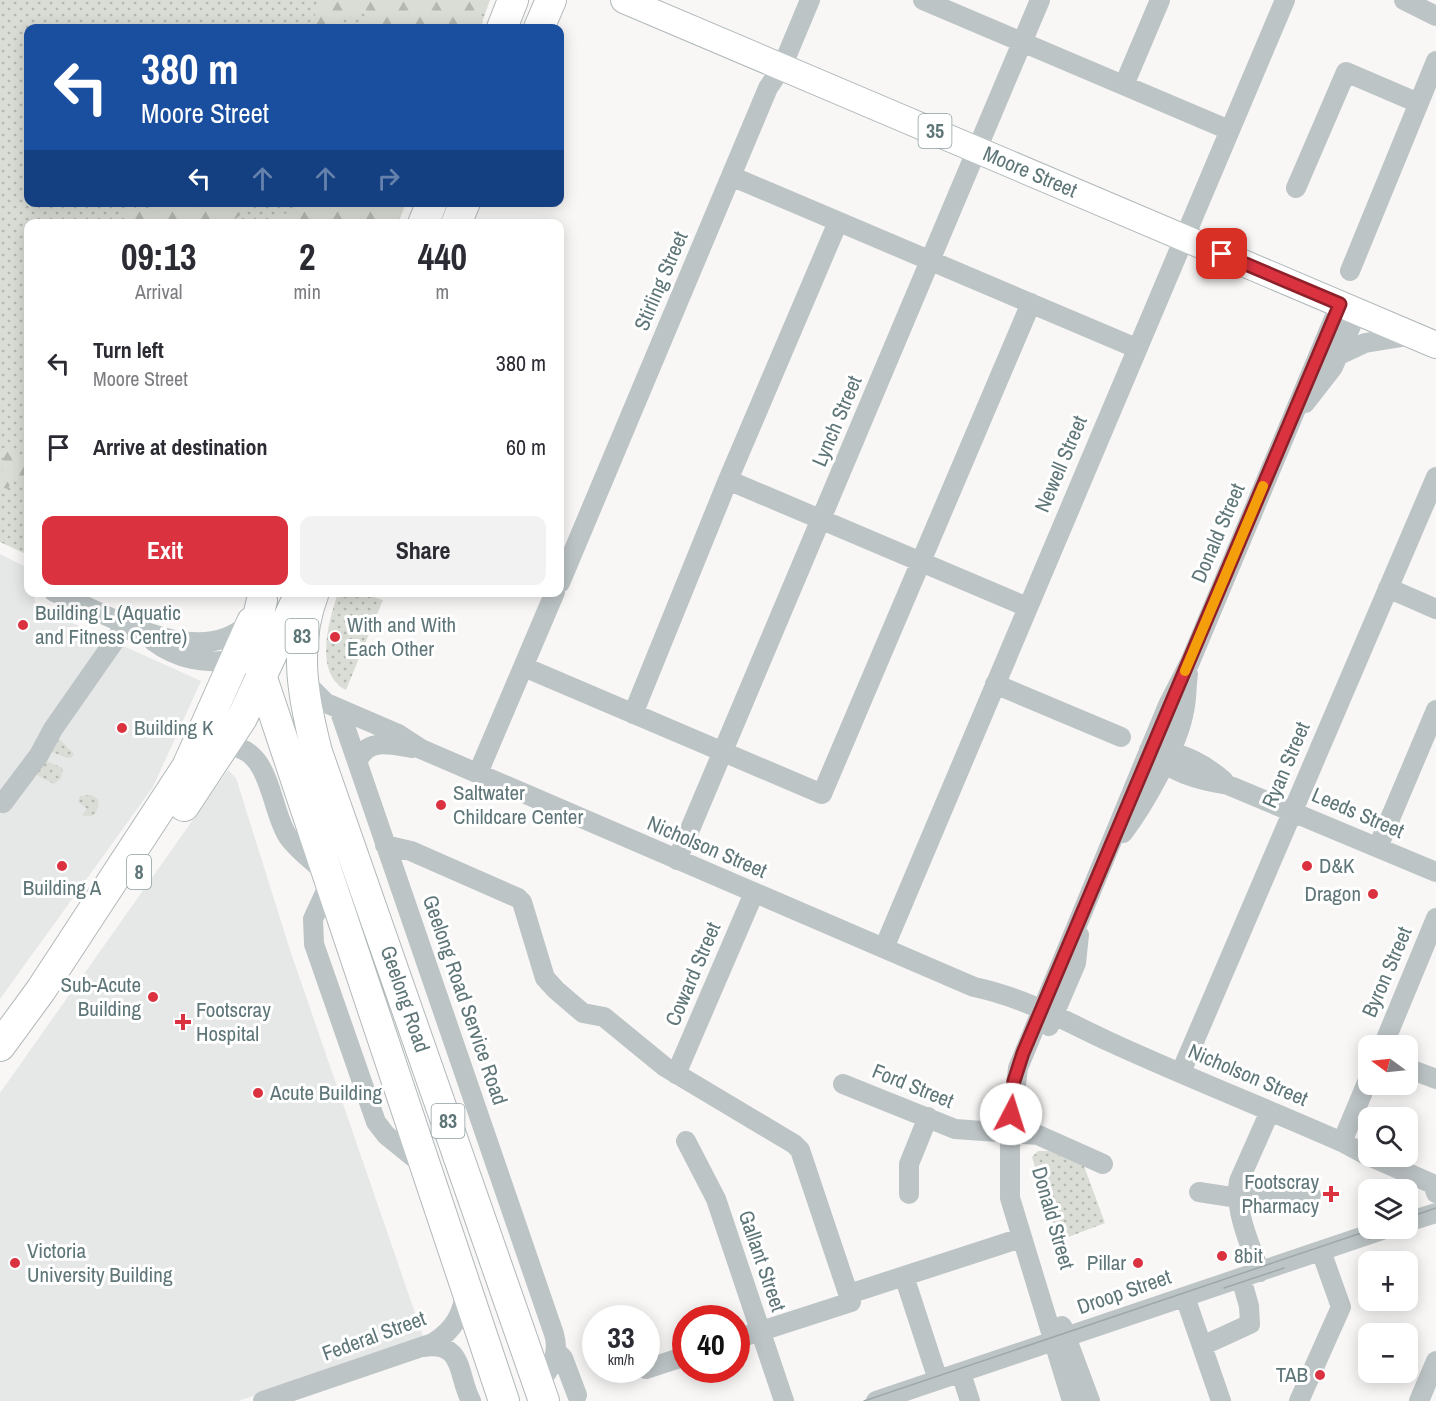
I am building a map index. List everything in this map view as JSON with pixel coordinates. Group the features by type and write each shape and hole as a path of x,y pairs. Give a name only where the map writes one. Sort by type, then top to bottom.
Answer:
{"highway":[{"path":"503,24 513,0"},
{"path":"541,24 551,0"},
{"name":"8","path":"0,1046 41,990 297,597"},
{"name":"Geelong Road","path":"313,597 300,644 311,728 323,772 546,1395"},
{"name":"Geelong Road","path":"261,602 255,626 259,657 504,1401"},
{"name":"8","path":"41,990 88,944 226,746 259,657"}],"main road":[{"name":"Moore Street","path":"624,0 1425,340"}],"street":[{"name":"Stirling Street","path":"564,573 768,88 782,67 810,0"},
{"name":"Lynch Street","path":"677,860 1040,0"},
{"path":"1124,85 1160,0"},
{"name":"Newell Street","path":"884,948 1285,0"},
{"path":"1404,0 1436,16"},
{"path":"927,1 1229,130"},
{"path":"1350,271 1435,65"},
{"path":"1296,188 1346,72 1409,99"},
{"path":"731,176 1136,348"},
{"path":"633,714 728,480 838,222"},
{"path":"524,667 822,794 1031,303"},
{"name":"Donald Street","path":"1290,422 1330,372 1337,356 1348,308"},
{"name":"Donald Street","path":"1090,1401 1060,1339 1021,1238 1008,1188 1016,1075 1045,1017 1078,924 1109,850 1160,755 1190,662 1290,422 1348,308"},
{"path":"1337,356 1365,343 1425,340"},
{"name":"Ryan Street","path":"1180,1072 1436,477"},
{"path":"728,480 1027,607"},
{"path":"1388,588 1436,609"},
{"path":"65,597 132,626 180,641 210,643 240,631 261,602"},
{"path":"478,773 553,597"},
{"path":"132,626 159,646 183,657 209,662 259,657"},
{"path":"0,802 3,803 39,755 53,729 132,626"},
{"path":"304,681 319,698 339,709"},
{"path":"995,684 1121,737"},
{"name":"Nicholson Street","path":"339,709 398,734 421,749 974,987 994,1001 1108,1041 1358,1150"},
{"name":"Geelong Road Service Road","path":"339,709 554,1334 556,1351 563,1358 577,1395"},
{"path":"1378,847 1436,710"},
{"name":"Nicholson Street","path":"358,761 365,749 377,744 421,749"},
{"path":"226,746 246,750 257,760 286,833 330,878"},
{"name":"Leeds Street","path":"1160,755 1201,779 1228,785 1436,872"},
{"path":"385,845 411,851 518,898 522,902 548,983 580,1010 603,1017 676,1074 798,1148 851,1302 750,1335"},
{"path":"367,890 397,878"},
{"name":"Coward Street","path":"676,1074 754,893"},
{"name":"Byron Street","path":"1388,1035 1436,918"},
{"name":"Ford Street","path":"843,1084 961,1130 1010,1137 1038,1135 1103,1164"},
{"path":"1342,1142 1362,1095"},
{"path":"1202,1346 1250,1324 1250,1275 1238,1198 1239,1181 1270,1111"},
{"path":"909,1194 909,1164 928,1117"},
{"name":"Donald Street","path":"1010,1137 1025,1221 1060,1339 1072,1401"},
{"name":"Gallant Street","path":"686,1142 712,1188 784,1401"},
{"name":"Nicholson Street","path":"1394,1167 1433,1184 1436,1193"},
{"path":"1199,1192 1238,1198 1311,1195"},
{"path":"1418,1219 1436,1213"},
{"path":"849,1294 1021,1238"},
{"name":"Droop Street","path":"876,1401 1358,1238"},
{"path":"1299,1401 1341,1307 1321,1251"},
{"path":"904,1276 938,1380"},
{"name":"Federal Street","path":"263,1401 423,1347 443,1336 454,1325 462,1307 465,1282"},
{"path":"1185,1297 1221,1401"},
{"path":"423,1347 442,1347 452,1353 457,1360 469,1397"},
{"path":"546,1395 556,1351"},
{"path":"1419,1401 1436,1362"},
{"path":"961,1373 970,1401"}],"shaded area":[{"path":"0,554 24,566 24,597 34,597 37,607 201,681 153,787 0,999"},
{"name":"Footscray Hospital","path":"228,770 236,778 290,950 424,1339 238,1401 0,1401 0,1093"}],"green space":[{"path":"0,0 490,0 481,24 24,24 24,207 404,207 399,219 24,219 24,553 0,542"},
{"path":"322,0 486,0 479,17 483,21 482,24 367,24 366,9 339,22 340,24 311,24"},
{"path":"125,207 133,207 151,215 154,207 197,207 188,219 130,219"},
{"path":"198,207 251,207 235,219 190,219"},
{"path":"300,207 404,207 400,219 277,219 280,212 294,216"},
{"path":"0,448 13,452 20,463 24,464 24,485 13,477 8,489 0,487 0,471 7,469"},
{"path":"337,597 374,597 383,600 346,690 336,682 327,659 326,645"},
{"path":"58,738 74,754 72,757 67,758 50,751"},
{"path":"43,760 63,768 61,778 54,784 33,773"},
{"path":"91,795 98,799 96,813 91,816 82,815 87,809 78,802 80,796"},
{"path":"1038,1151 1049,1151 1084,1166 1105,1223 1058,1241 1032,1157"}],"tram line":[{"path":"1418,1214 1436,1208"},
{"path":"864,1401 1358,1234"},
{"path":"1224,1288 1284,1268"}],"slow traffic":[{"path":"1185,671 1263,486"}],"place":[{"name":"Building L (Aquatic and Fitness Centre)","path":"23,625"},
{"name":"With and With Each Other","path":"335,637"},
{"name":"Building K","path":"122,728"},
{"name":"Saltwater Childcare Center","path":"441,805"},
{"name":"Building A","path":"62,866"},
{"name":"D&K","path":"1307,866"},
{"name":"Dragon","path":"1373,894"},
{"name":"Sub-Acute Building","path":"153,997"},
{"name":"Footscray Hospital","path":"183,1022"},
{"name":"Acute Building","path":"258,1093"},
{"name":"Footscray Pharmacy","path":"1331,1194"},
{"name":"8bit","path":"1222,1256"},
{"name":"Victoria University Building","path":"15,1263"},
{"name":"Pillar","path":"1138,1263"},
{"name":"TAB","path":"1320,1375"}],"route":[{"path":"1011,1114 1017,1068 1055,974 1078,924 1168,705 1190,662 1340,304 1222,254"}]}
